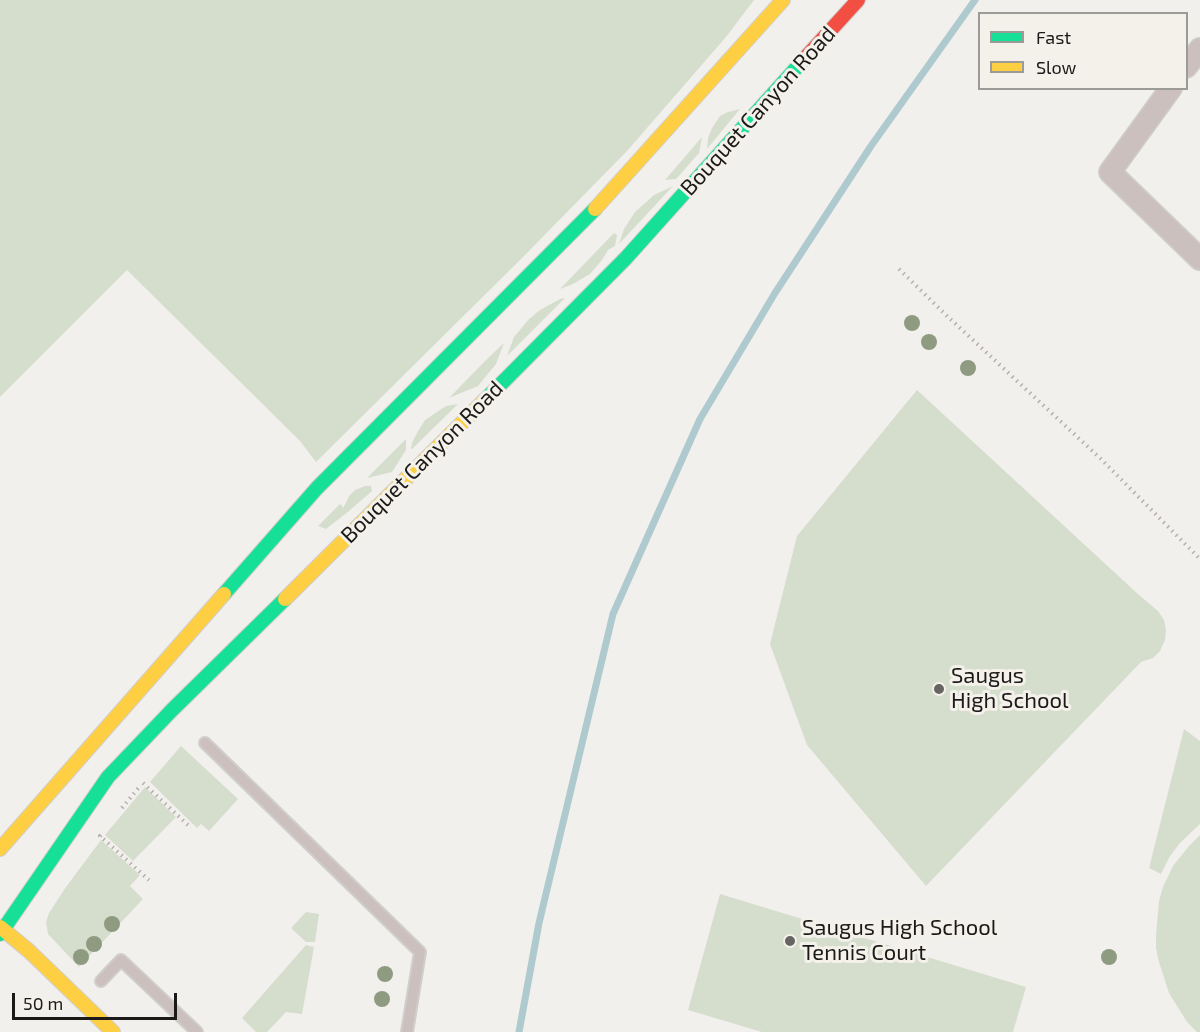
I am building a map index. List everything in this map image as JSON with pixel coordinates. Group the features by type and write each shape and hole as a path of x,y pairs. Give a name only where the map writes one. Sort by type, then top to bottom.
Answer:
{"main road":[{"path":"0,849 317,488 585,220 783,0"},
{"name":"Bouquet Canyon Road","path":"1,930 108,777 172,710 626,258 858,0"},
{"path":"1,930 29,951 113,1032"}],"street":[{"path":"1188,64 1200,49"},
{"path":"1170,90 1110,172 1200,259"}],"lane":[{"path":"205,743 420,952 407,1032"},
{"path":"101,981 121,960 197,1032"}],"path":[{"path":"899,269 1100,458 1200,559"},
{"path":"121,809 143,783 189,826"},
{"path":"107,827 100,836 149,880"}],"green space":[{"path":"0,0 754,0 726,37 627,151 316,462 300,441 127,270 0,397"},
{"path":"740,109 707,149 708,138 720,116"},
{"path":"702,137 699,153 676,179 665,180"},
{"path":"673,186 619,244 624,229 635,212 654,195"},
{"path":"614,233 617,235 615,246 608,250 590,274 560,289"},
{"path":"565,298 507,356 514,337 529,319 540,310"},
{"path":"504,343 496,364 478,386 449,398 486,360"},
{"path":"917,390 1158,611 1164,620 1166,630 1160,651 1153,658 1141,662 926,886 807,745 770,644 797,536"},
{"path":"458,404 411,449 425,420 446,406"},
{"path":"406,439 406,450 392,472 367,478"},
{"path":"371,486 372,491 349,511 326,529 318,526 339,505 341,504 343,508 355,490"},
{"path":"1184,729 1200,741 1200,824 1180,843 1161,874 1149,868"},
{"path":"181,746 238,799 209,831 201,824 197,828 150,782"},
{"path":"145,787 176,817 133,861 105,835"},
{"path":"1200,835 1200,1032 1197,1032 1187,1022 1169,993 1159,962 1156,935 1159,901 1163,887 1173,866"},
{"path":"101,840 140,875 130,886 143,899 79,967 48,934 46,922 49,913 66,887"},
{"name":"Saugus High School Tennis Court","path":"720,894 1026,987 1013,1032 762,1032 688,1010"},
{"path":"306,912 319,914 315,942 306,942 291,928"},
{"path":"306,945 314,947 302,1014 286,1012 267,1032 256,1032 242,1018"}],"waterway":[{"path":"519,1032 539,923 613,614 700,419 775,293 871,146 975,0"}],"traffic: fast":[{"path":"484,401 626,258 807,56"},
{"path":"224,594 317,488 595,209"},
{"path":"0,934 108,777 172,710 285,599"}],"traffic: slow":[{"path":"595,209 783,0"},
{"path":"285,599 484,401"},
{"path":"0,849 224,594"},
{"path":"0,927 29,951 113,1032"}],"traffic: jam":[{"path":"807,56 858,0"}],"place":[{"name":"Saugus High School","path":"939,689"},
{"name":"Saugus High School Tennis Court","path":"790,941"}]}
